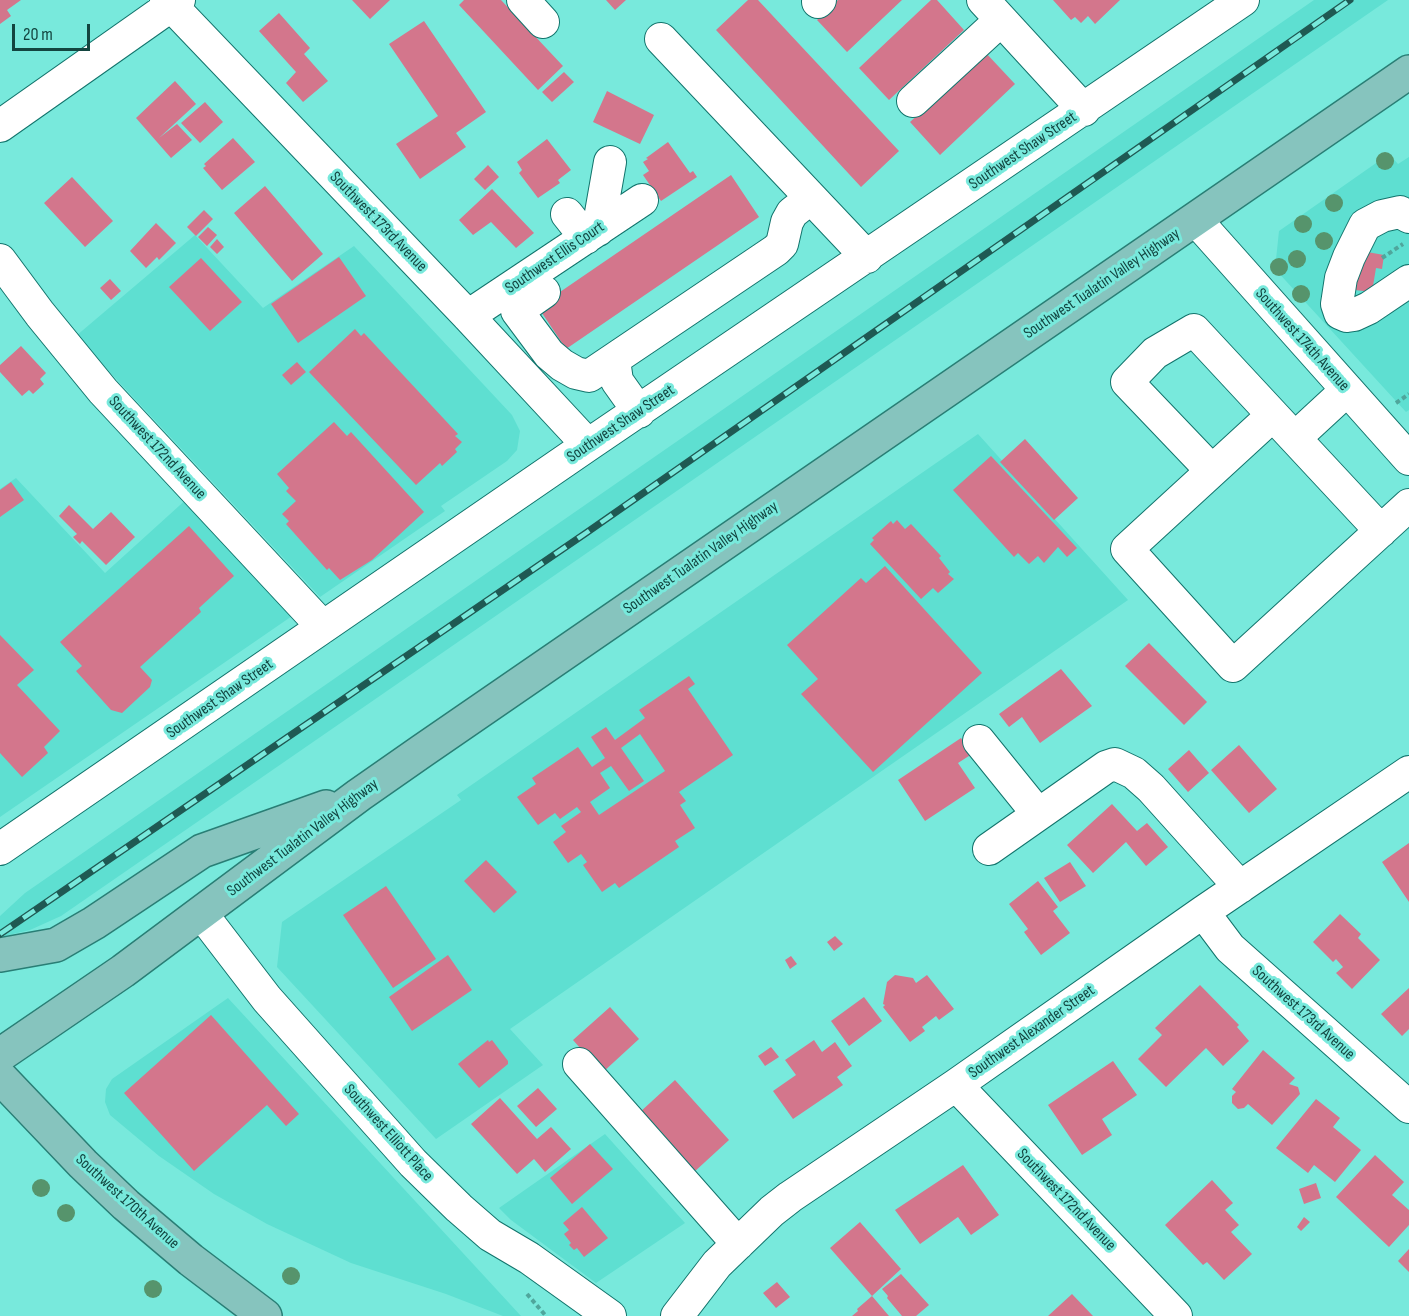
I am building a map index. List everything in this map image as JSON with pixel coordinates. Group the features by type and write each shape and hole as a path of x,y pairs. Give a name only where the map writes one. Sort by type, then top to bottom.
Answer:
{"main road":[{"name":"Southwest Tualatin Valley Highway","path":"0,1055 104,985 359,795 1409,72"},
{"path":"0,955 56,945 131,900 202,851 359,795"},
{"name":"Southwest 170th Avenue","path":"0,1077 83,1164 126,1205 191,1260 265,1316"}],"street":[{"path":"0,126 172,2"},
{"name":"Southwest 173rd Avenue","path":"172,2 588,446"},
{"name":"Southwest Shaw Street","path":"0,849 1084,110 1225,5"},
{"path":"913,101 992,10 1084,110"},
{"path":"661,39 867,257"},
{"path":"584,227 610,162"},
{"path":"543,292 517,311 549,354 576,373 589,376 776,250 782,244 787,222 792,213 811,198"},
{"name":"Southwest Ellis Court","path":"468,316 584,227 642,200"},
{"path":"1409,217 1400,212 1382,216 1365,225 1341,278 1337,304 1340,313 1347,316 1354,315 1369,308 1409,281"},
{"name":"Southwest 174th Avenue","path":"1196,220 1409,459"},
{"name":"Southwest 172nd Avenue","path":"0,260 40,314 103,391 323,627"},
{"path":"1212,471 1127,382 1155,353 1194,330 1381,531"},
{"path":"614,360 617,381 639,412"},
{"path":"1295,438 1347,390"},
{"path":"1273,415 1127,549 1233,666 1409,505"},
{"path":"979,741 1038,814"},
{"path":"989,849 1106,767 1116,764 1134,773 1150,788 1240,887"},
{"name":"Southwest Alexander Street","path":"677,1316 717,1264 772,1211 790,1197 1409,772"},
{"name":"Southwest 173rd Avenue","path":"1203,912 1230,948 1409,1107"},
{"name":"Southwest Elliott Place","path":"201,914 267,999 413,1163 490,1235 529,1258 610,1316"},
{"path":"579,1064 738,1244"},
{"name":"Southwest 172nd Avenue","path":"956,1085 1176,1316"}],"path":[{"path":"1393,405 1409,394"}],"shaded area":[{"path":"1314,0 1388,0 61,916 30,930 0,937 0,916 25,893"},
{"path":"1389,154 1398,164 1409,157 1409,410 1406,412 1275,269 1279,231"},
{"path":"195,235 263,308 354,246 512,415 520,431 517,450 507,461 441,506 445,511 320,597 76,336"},
{"path":"978,434 1128,600 510,1029 543,1065 436,1139 277,967 282,922 461,800 457,795"},
{"path":"16,478 105,573 190,496 295,614 0,817 0,489"},
{"path":"228,998 521,1316 503,1316 446,1294 351,1263 267,1224 214,1194 159,1156 110,1115 105,1102 106,1089 112,1079"},
{"path":"605,1134 685,1223 596,1283 511,1220 499,1208"}],"building":[{"path":"0,0 21,0 7,10 11,16 0,24"},
{"path":"352,0 390,0 370,19"},
{"path":"464,0 501,0 563,66 538,90 459,5"},
{"path":"606,0 626,0 615,10"},
{"path":"748,0 758,0 899,151 861,187 716,30"},
{"path":"838,0 902,0 847,52 817,20"},
{"path":"931,0 937,0 964,30 889,100 859,68"},
{"path":"1053,0 1120,0 1095,24 1088,16 1081,23 1075,17 1071,20"},
{"path":"279,13 310,48 304,54 328,81 303,102 286,83 296,72 259,31"},
{"path":"424,21 486,112 456,133 466,147 420,179 396,144 438,116 389,44"},
{"path":"985,52 1015,84 940,155 910,122"},
{"path":"564,72 574,82 552,102 542,92"},
{"path":"175,81 196,104 159,138 177,124 192,140 171,158 136,118"},
{"path":"607,91 654,115 640,144 593,122"},
{"path":"205,102 223,122 200,143 181,123"},
{"path":"233,138 255,162 222,190 203,168 206,166 204,164"},
{"path":"547,139 571,170 558,180 560,183 538,198 519,173 522,170 517,162"},
{"path":"668,142 690,173 693,171 697,177 661,201 643,175 649,171 643,162"},
{"path":"488,165 499,177 485,190 474,179"},
{"path":"731,175 759,217 566,349 538,307"},
{"path":"72,177 113,221 85,247 44,203"},
{"path":"265,186 323,254 292,281 234,213"},
{"path":"492,189 534,233 516,248 491,222 473,235 459,220"},
{"path":"204,210 213,219 196,236 187,227"},
{"path":"156,223 176,243 159,260 157,257 146,268 130,251"},
{"path":"208,227 217,235 207,246 198,237"},
{"path":"217,239 224,247 217,254 210,247"},
{"path":"1356,250 1384,255 1382,269 1376,268 1372,292 1355,290 1360,264"},
{"path":"339,257 366,296 298,343 271,304"},
{"path":"201,258 242,302 210,331 169,287"},
{"path":"110,279 121,291 111,300 100,288"},
{"path":"355,329 361,336 364,333 458,434 455,436 462,442 455,449 457,452 442,466 440,463 416,485 309,372"},
{"path":"21,346 46,373 40,379 44,384 33,394 29,390 22,396 0,372 0,365"},
{"path":"297,362 306,372 291,385 282,375"},
{"path":"334,422 347,436 351,432 424,512 372,560 340,580 329,568 327,570 286,524 289,521 282,514 296,501 286,491 289,488 277,474"},
{"path":"1025,439 1078,498 1054,520 1000,462"},
{"path":"991,456 1077,548 1067,557 1058,547 1044,563 1038,556 1029,564 1018,553 1014,557 953,490"},
{"path":"11,482 24,500 0,517 0,490"},
{"path":"69,505 93,529 111,512 135,537 106,565 82,541 80,544 73,537 77,534 59,516"},
{"path":"897,520 905,529 911,524 941,556 939,558 950,572 948,574 954,579 938,593 933,588 921,599 870,544 874,540 872,538 891,521 893,524"},
{"path":"189,526 234,576 199,608 201,612 140,667 152,680 150,687 122,713 111,710 76,671 82,666 60,642"},
{"path":"885,566 982,673 873,772 801,694 818,679 787,645 861,578 866,583"},
{"path":"0,635 34,670 17,685 60,731 44,747 48,753 22,777 0,753"},
{"path":"1149,643 1207,702 1184,725 1125,666"},
{"path":"1061,669 1092,706 1040,743 1022,717 1009,727 999,714"},
{"path":"689,676 695,684 688,689 733,755 679,792 686,801 680,805 695,828 675,841 679,847 619,888 615,883 602,892 583,865 587,862 581,854 568,863 553,842 566,832 561,826 581,812 577,807 560,819 555,813 538,825 517,797 536,784 532,778 578,747 592,767 605,758 591,737 606,727 615,740 645,718 639,710","holes":["640,734 665,771 599,815 590,802 610,788 600,773 611,766 629,791 644,781 621,748"]},
{"path":"961,738 972,754 958,763 975,788 925,821 898,780"},
{"path":"1239,745 1277,789 1249,813 1211,770"},
{"path":"1189,750 1209,773 1188,792 1168,769"},
{"path":"1112,804 1137,831 1147,823 1168,847 1146,866 1126,842 1093,873 1067,845"},
{"path":"1409,843 1409,902 1382,862"},
{"path":"486,860 517,892 494,913 464,881"},
{"path":"1070,862 1086,886 1060,902 1044,878"},
{"path":"1038,881 1058,907 1053,911 1070,933 1041,955 1024,932 1028,929 1009,904"},
{"path":"386,886 436,959 393,988 343,915"},
{"path":"1340,914 1361,934 1358,938 1380,960 1352,989 1336,973 1343,967 1336,959 1333,962 1313,942"},
{"path":"835,936 843,944 834,951 827,942"},
{"path":"448,955 472,990 412,1031 389,997"},
{"path":"791,956 797,964 790,969 785,960"},
{"path":"895,975 913,978 916,983 927,975 954,1009 939,1020 936,1016 922,1027 925,1031 910,1042 883,1007 887,982"},
{"path":"1200,985 1239,1025 1237,1027 1249,1041 1223,1066 1206,1048 1166,1087 1138,1059 1162,1035 1155,1028"},
{"path":"1409,988 1409,1029 1402,1036 1381,1014"},
{"path":"864,997 882,1021 849,1046 831,1021"},
{"path":"610,1007 639,1039 602,1073 573,1040"},
{"path":"211,1015 299,1114 286,1126 267,1105 194,1171 124,1093"},
{"path":"488,1040 489,1042 492,1040 508,1064 479,1088 458,1064"},
{"path":"814,1040 822,1052 835,1042 852,1066 837,1077 843,1085 793,1119 773,1091 796,1075 785,1060"},
{"path":"771,1047 779,1057 765,1066 758,1056"},
{"path":"1263,1050 1295,1078 1289,1084 1298,1087 1300,1094 1272,1125 1248,1104 1238,1109 1232,1103 1232,1096 1236,1092 1232,1089"},
{"path":"1113,1061 1137,1095 1102,1119 1112,1135 1082,1155 1048,1105"},
{"path":"675,1080 729,1140 693,1173 639,1113"},
{"path":"538,1088 557,1109 536,1127 517,1106"},
{"path":"500,1098 537,1139 551,1127 571,1149 545,1172 534,1159 517,1174 471,1124"},
{"path":"1316,1099 1340,1118 1333,1127 1361,1150 1335,1182 1314,1165 1308,1173 1276,1148"},
{"path":"590,1144 613,1169 572,1204 550,1178"},
{"path":"1375,1155 1404,1182 1392,1195 1409,1210 1409,1225 1389,1247 1336,1197"},
{"path":"963,1165 999,1215 971,1235 958,1217 920,1244 895,1210"},
{"path":"1212,1180 1233,1203 1225,1210 1239,1225 1231,1232 1252,1254 1224,1280 1207,1262 1203,1265 1165,1225"},
{"path":"1316,1183 1321,1198 1304,1204 1299,1189"},
{"path":"582,1207 608,1238 584,1257 577,1248 574,1250 569,1245 571,1243 564,1234 569,1230 563,1223"},
{"path":"1304,1217 1310,1222 1301,1231 1297,1227"},
{"path":"860,1222 901,1269 872,1296 830,1248"},
{"path":"1409,1249 1409,1272 1398,1261"},
{"path":"901,1274 929,1305 916,1316 902,1316 882,1289"},
{"path":"777,1282 790,1297 776,1308 763,1293"},
{"path":"1072,1294 1093,1316 1048,1316"},
{"path":"872,1296 889,1316 852,1316 858,1311 857,1309"}],"railway":[{"path":"0,934 586,533 1350,0"}]}
